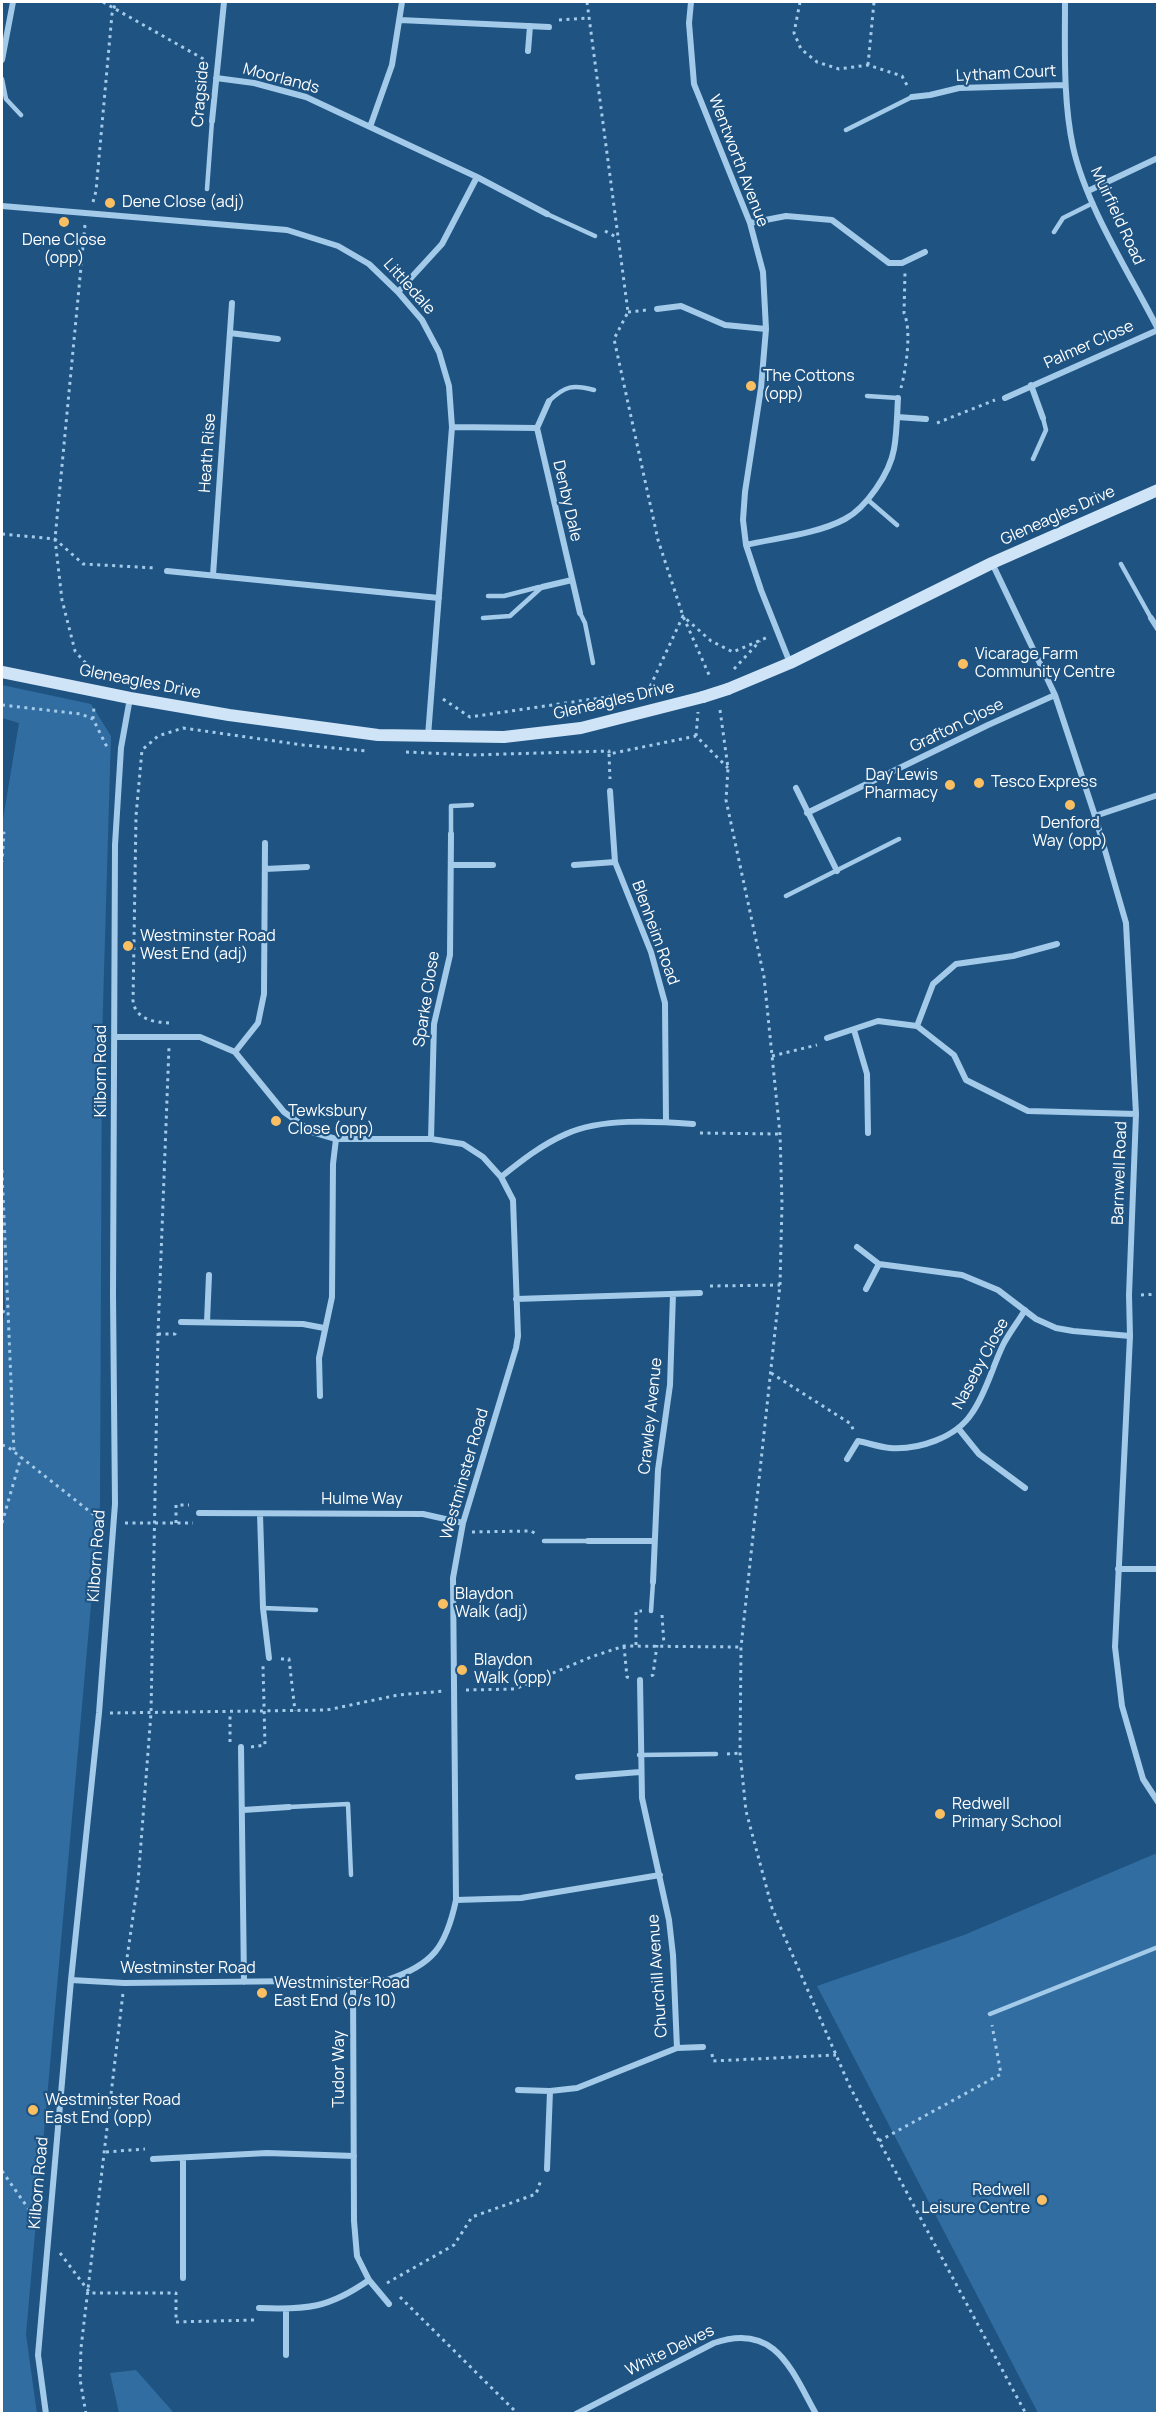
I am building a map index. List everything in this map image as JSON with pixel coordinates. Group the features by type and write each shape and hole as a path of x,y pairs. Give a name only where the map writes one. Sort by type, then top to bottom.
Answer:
{"street":[{"path":"2,60 13,2"},
{"name":"Cragside","path":"212,121 224,2"},
{"path":"370,128 392,65 402,2"},
{"name":"Wentworth Avenue","path":"691,2 689,23 694,84 750,224 762,272 766,329 743,520 746,545 790,663"},
{"name":"Muirfield Road","path":"1065,2 1065,85 1073,147 1093,203 1158,329"},
{"path":"400,20 549,27"},
{"path":"528,51 530,26"},
{"name":"Moorlands","path":"216,78 254,83 306,97 477,177 547,214"},
{"name":"Lytham Court","path":"912,97 959,88 1065,85"},
{"path":"1088,191 1158,158"},
{"path":"398,291 442,244 477,177"},
{"name":"Littledale","path":"2,206 287,230 338,246 369,264 398,291 422,320 439,351 449,386 452,428 428,736"},
{"path":"750,224 786,216 832,220 889,263 902,263 925,252"},
{"name":"Heath Rise","path":"213,575 232,303"},
{"path":"657,309 681,306 725,325 766,329"},
{"name":"Palmer Close","path":"1005,398 1158,329"},
{"path":"230,333 278,339"},
{"name":"Palmer Close","path":"1031,385 1043,418"},
{"path":"746,545 821,528 846,519 868,500 881,480 894,451 898,398"},
{"path":"452,428 537,428 549,401"},
{"path":"897,417 926,419"},
{"name":"Denby Dale","path":"537,428 580,613"},
{"name":"Gleneagles Drive","path":"2,672 130,698 318,728 378,735 504,737 581,728 728,689 790,663 992,563 1158,490"},
{"name":"Barnwell Road","path":"992,563 1055,695 1095,816 1126,923 1136,1114 1129,1295 1130,1336 1115,1647 1122,1706 1143,1779 1158,1802"},
{"path":"166,571 439,598"},
{"path":"542,587 572,580"},
{"path":"1151,618 1158,629"},
{"name":"Grafton Close","path":"807,813 1055,695"},
{"name":"Kilborn Road","path":"46,2414 38,2355 71,1980 99,1713 114,1519 115,845 122,748 130,698"},
{"path":"796,789 837,871"},
{"name":"Blenheim Road","path":"610,791 615,862 651,952 665,1003 666,1122"},
{"path":"1095,816 1158,795"},
{"name":"Sparke Close","path":"431,1139 434,1024 450,956 451,834"},
{"path":"236,1052 258,1023 264,994 265,843"},
{"path":"574,865 615,862"},
{"path":"452,865 493,865"},
{"path":"265,869 307,867"},
{"path":"917,1026 933,984 956,964 1013,956 1057,944"},
{"path":"827,1038 878,1021 917,1026 954,1055 966,1080 1028,1112 1136,1114"},
{"path":"854,1030 867,1074 868,1133"},
{"name":"Westminster Road","path":"71,1980 124,1983 387,1980 411,1972 432,1957 449,1930 456,1900 453,1578 462,1526 516,1347 513,1200 501,1177 483,1157 463,1144 431,1139 336,1139 312,1132 284,1112 236,1052 200,1037 116,1037"},
{"path":"501,1177 533,1151 567,1133 598,1126 666,1122 693,1124"},
{"path":"320,1396 319,1358 332,1297 333,1164 336,1139"},
{"path":"857,1247 879,1264 866,1288"},
{"name":"Naseby Close","path":"879,1264 962,1275 998,1290 1036,1319 1056,1328 1130,1336"},
{"path":"207,1322 209,1275"},
{"path":"516,1299 700,1293"},
{"name":"Crawley Avenue","path":"653,1582 658,1470 670,1385 673,1294"},
{"name":"Naseby Close","path":"858,1441 890,1448 916,1446 940,1439 958,1428 971,1416 1003,1344 1025,1310"},
{"path":"181,1322 303,1324 324,1328"},
{"name":"Naseby Close","path":"958,1428 979,1454 1025,1488"},
{"path":"847,1459 858,1441"},
{"name":"Hulme Way","path":"199,1513 423,1514 462,1526"},
{"path":"260,1514 263,1608 269,1658"},
{"path":"588,1540 654,1541"},
{"path":"1118,1569 1158,1569"},
{"name":"Churchill Avenue","path":"518,2090 550,2091 577,2088 677,2048 673,1955 669,1920 642,1798 639,1755 640,1680"},
{"path":"241,1748 244,1982"},
{"path":"578,1777 640,1772"},
{"path":"243,1810 289,1807"},
{"path":"456,1900 521,1898 660,1875"},
{"name":"Tudor Way","path":"353,1981 354,2221 357,2256 369,2280 389,2304"},
{"path":"677,2048 704,2047"},
{"path":"547,2169 550,2091"},
{"path":"153,2159 267,2153 354,2156"},
{"path":"183,2159 183,2278"},
{"path":"259,2308 286,2309 320,2305 346,2296 369,2280"},
{"path":"286,2309 286,2355"},
{"name":"White Delves","path":"576,2414 714,2343 733,2336 752,2338 770,2345 787,2363 816,2414"}],"lane":[{"path":"2,79 6,99 21,115"},
{"path":"846,130 912,97"},
{"name":"Cragside","path":"207,189 212,121"},
{"path":"1053,232 1062,218 1093,203"},
{"path":"547,214 595,236"},
{"path":"549,401 562,390 579,386 594,390"},
{"path":"867,396 898,398"},
{"path":"1033,459 1046,430 1043,418"},
{"path":"868,500 897,525"},
{"path":"1121,564 1151,618"},
{"path":"488,596 504,596 542,587"},
{"path":"483,618 510,616 542,587"},
{"path":"580,613 585,624 593,663"},
{"path":"451,834 451,806 472,805"},
{"path":"786,897 899,839"},
{"path":"544,1541 588,1540"},
{"path":"651,1611 653,1582"},
{"path":"263,1608 316,1610"},
{"path":"639,1755 716,1754"},
{"path":"289,1807 348,1804 351,1875"},
{"path":"990,2014 1158,1947"}],"path":[{"path":"103,2 216,67"},
{"path":"99,678 75,651 62,600 55,539 83,231 96,191 116,2"},
{"path":"587,2 628,312 614,339 658,540 683,616 710,677"},
{"path":"800,2 794,33 801,49 817,62 839,69 868,65 902,76 912,97"},
{"path":"868,65 874,2"},
{"path":"549,27 561,18 590,18"},
{"path":"898,398 905,375 907,346 907,319 904,313 906,277 902,263"},
{"path":"628,312 657,309"},
{"path":"926,419 930,424 939,423 1005,398"},
{"path":"2,534 55,539 83,564 159,568 166,571"},
{"path":"683,616 711,641 733,652 778,633"},
{"path":"648,692 683,616"},
{"path":"733,669 761,640"},
{"path":"706,682 716,679"},
{"path":"431,697 440,697 470,717 668,689"},
{"path":"696,736 701,698"},
{"path":"2,705 81,714 93,719 107,747 122,748"},
{"path":"720,710 728,768 726,800 764,977 780,1134 782,1204 780,1285 741,1647 740,1753 746,1811 772,1908 850,2087 1026,2414"},
{"path":"86,2414 80,2379 81,2348 138,1882 151,1713 158,1334 169,1023 154,1022 142,1017 133,1003 136,816 142,750 158,736 183,728 303,746 375,751"},
{"path":"609,754 696,736"},
{"path":"696,736 728,768"},
{"path":"397,752 472,755 609,751 610,791"},
{"path":"2,833 4,832 2,862"},
{"path":"772,1056 819,1044 827,1038"},
{"path":"693,1124 700,1134 780,1134"},
{"path":"2,1170 14,1452"},
{"path":"700,1293 706,1286 780,1285"},
{"path":"1129,1295 1158,1294"},
{"path":"2,1311 7,1313"},
{"path":"771,1373 851,1424 858,1441"},
{"path":"2,1445 21,1457 98,1518 123,1519 125,1523 176,1523 194,1523 199,1513 190,1505 176,1505 176,1523"},
{"path":"2,1523 21,1457"},
{"path":"462,1526 474,1532 531,1531 544,1541"},
{"path":"624,1646 627,1677 640,1680 653,1675 657,1645"},
{"path":"99,1713 327,1710 398,1695 453,1690 515,1689 591,1656 624,1646 741,1647"},
{"path":"230,1712 230,1747 265,1745 262,1657 289,1659 295,1711"},
{"path":"879,2141 1001,2073 990,2014"},
{"path":"712,2046 713,2061 836,2055"},
{"path":"105,2152 147,2149 153,2159"},
{"path":"2,2171 90,2293 176,2293 176,2322 254,2320 259,2308"},
{"path":"386,2283 454,2245 472,2217 536,2194 540,2180"},
{"path":"389,2304 398,2295 518,2414"}],"shaded area":[{"path":"2,685 91,704 111,736 102,1039 100,1504 26,2334 37,2414 2,2413 2,1326 5,1311 2,1228 2,825 19,723 2,718"},
{"name":"Redwell Leisure Centre","path":"1157,1853 1157,2413 1038,2413 817,1986 964,1935"},
{"path":"136,2370 174,2413 119,2413 110,2373"}],"place":[{"name":"Dene Close (adj)","path":"110,203"},
{"name":"Dene Close (opp)","path":"64,222"},
{"name":"The Cottons (opp)","path":"751,386"},
{"name":"Vicarage Farm Community Centre","path":"963,664"},
{"name":"Tesco Express","path":"979,783"},
{"name":"Day Lewis Pharmacy","path":"950,785"},
{"name":"Denford Way (opp)","path":"1070,805"},
{"name":"Westminster Road West End (adj)","path":"128,946"},
{"name":"Tewksbury Close (opp)","path":"276,1121"},
{"name":"Blaydon Walk (adj)","path":"443,1604"},
{"name":"Blaydon Walk (opp)","path":"462,1670"},
{"name":"Redwell Primary School","path":"940,1814"},
{"name":"Westminster Road East End (o/s 10)","path":"262,1993"},
{"name":"Westminster Road East End (opp)","path":"33,2110"},
{"name":"Redwell Leisure Centre","path":"1042,2200"}]}
